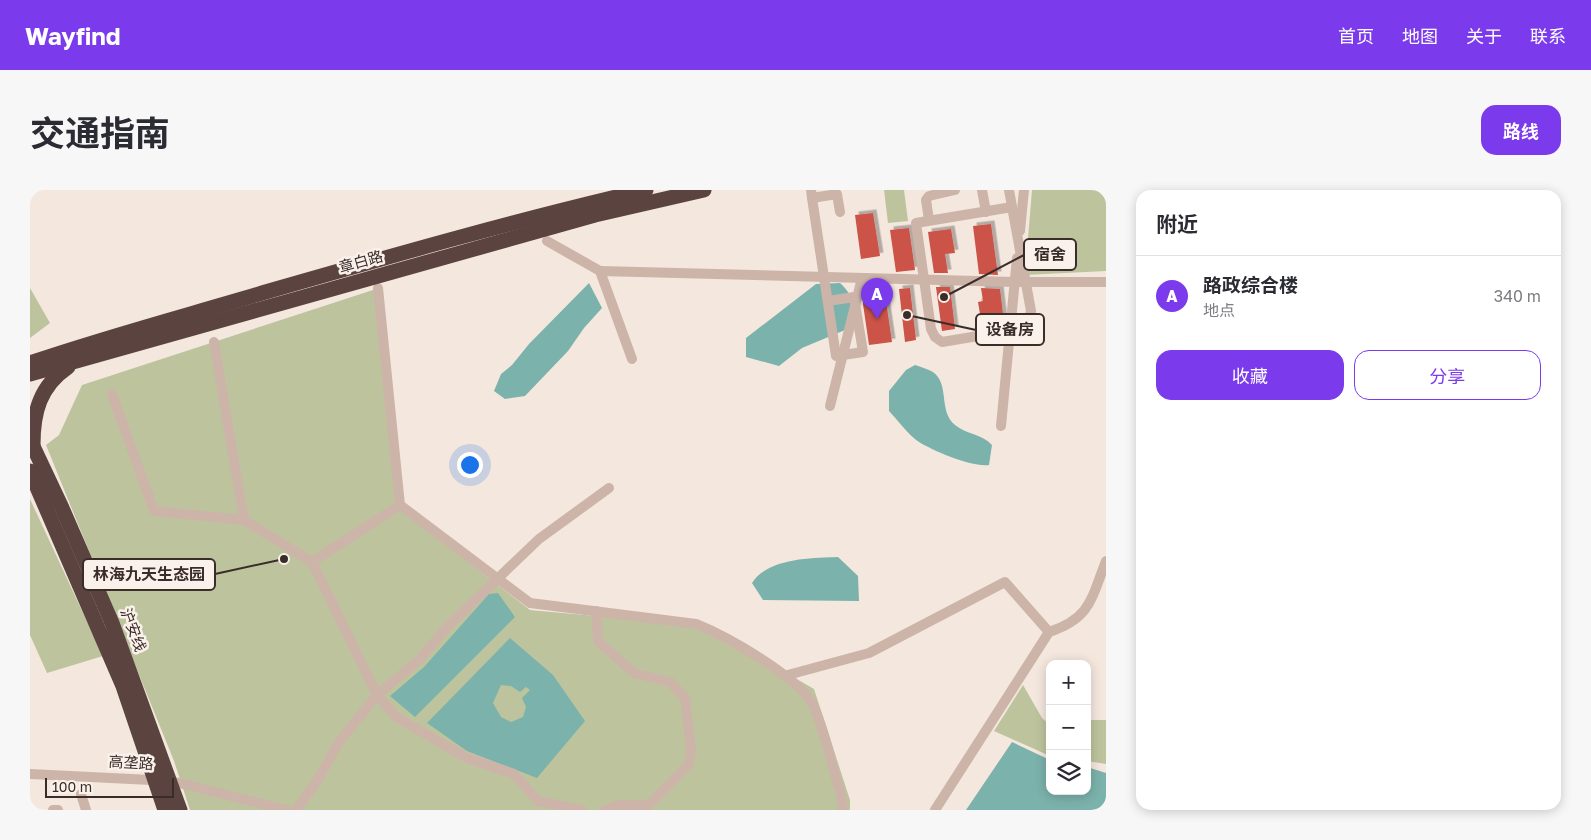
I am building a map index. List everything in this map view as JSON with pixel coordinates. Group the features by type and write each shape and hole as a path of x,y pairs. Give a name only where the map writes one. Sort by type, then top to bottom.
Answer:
{"highway":[{"name":"章白路","path":"30,374 77,355 354,267 590,203 646,190"},
{"name":"章白路","path":"30,363 77,355 595,215 704,190"},
{"path":"30,352 77,355"},
{"path":"31,442 40,397 56,375 77,355"},
{"name":"沪安线","path":"31,442 112,623 180,810"},
{"name":"沪安线","path":"30,471 123,686 165,810"}],"street":[{"path":"929,220 926,200 929,196 955,190"},
{"path":"982,190 986,212"},
{"path":"1009,190 1031,311 1030,320 1020,328 949,343 938,340 931,328 916,223 1012,208"},
{"path":"1001,426 1024,190"},
{"path":"828,301 854,297 862,352 836,356 812,194 837,194 840,212"},
{"path":"547,241 600,271 1015,282 1106,282"},
{"path":"600,271 632,360"},
{"path":"830,406 862,278"},
{"path":"378,288 400,505 530,603 696,624 718,633 794,682 813,706 841,795 843,810"},
{"path":"214,342 244,520"},
{"path":"112,394 154,511 244,520 312,562 377,695 396,717 467,758 514,774 538,801 582,810"},
{"path":"296,810 317,781 339,742 377,695 419,660 448,626 539,540 609,488"},
{"path":"312,562 400,505"},
{"path":"935,810 1049,632 1068,625 1087,608 1106,561"},
{"path":"784,676 869,653 1005,582 1049,632"},
{"path":"596,611 598,641 634,673 670,682 685,698 691,749 688,764 649,805 619,804 605,810"},
{"name":"高垄路","path":"30,774 155,778 286,810"},
{"path":"81,794 86,810"},
{"path":"53,810 58,810"}],"green space":[{"path":"884,190 904,190 908,221 888,223"},
{"path":"1032,190 1106,190 1106,271 1025,275"},
{"path":"30,288 50,323 30,338"},
{"path":"376,289 398,508 530,610 705,626 814,689 850,800 850,810 190,810 174,761 46,445 59,435 82,385"},
{"path":"30,499 103,656 47,673 30,635"},
{"path":"1023,685 1042,718 1046,722 1046,754 994,731"},
{"path":"1091,720 1106,720 1106,764 1091,762"}],"water":[{"path":"589,283 602,308 584,328 568,351 525,396 505,399 494,391 501,374 512,365 529,344"},
{"path":"840,283 846,289 851,300 845,330 802,348 779,366 746,357 746,338 816,284"},
{"path":"915,365 933,372 938,377 943,390 947,412 955,425 984,438 992,445 989,465 972,464 962,461 926,446 911,435 889,411 889,391 906,370"},
{"path":"838,557 858,576 859,601 763,600 752,583 759,575 779,564 803,559"},
{"path":"498,593 515,617 415,717 390,696 424,667 489,594"},
{"path":"510,638 553,675 585,721 537,778 467,751 427,723","holes":["501,685 511,686 520,692 526,687 530,690 522,698 526,707 523,717 511,722 501,717 493,703"]},
{"path":"1012,742 1046,758 1046,795 1091,795 1091,768 1106,773 1106,810 966,810"}],"building":[{"path":"873,213 880,256 861,259 855,215"},
{"path":"991,224 998,275 979,274 973,226"},
{"path":"909,228 915,270 896,272 890,230"},
{"path":"951,229 955,253 945,254 948,273 934,273 928,232"},
{"path":"936,287 950,287 955,329 942,331"},
{"path":"910,288 916,340 905,342 899,289"},
{"path":"981,288 1000,289 1004,322 982,326 978,302 983,301"},
{"path":"885,294 892,342 869,345 863,304 864,297"}],"place":[{"name":"宿舍","path":"944,297"},
{"name":"设备房","path":"907,315"},
{"name":"路政综合楼","path":"877,319"},
{"name":"林海九天生态园","path":"284,559"}]}
